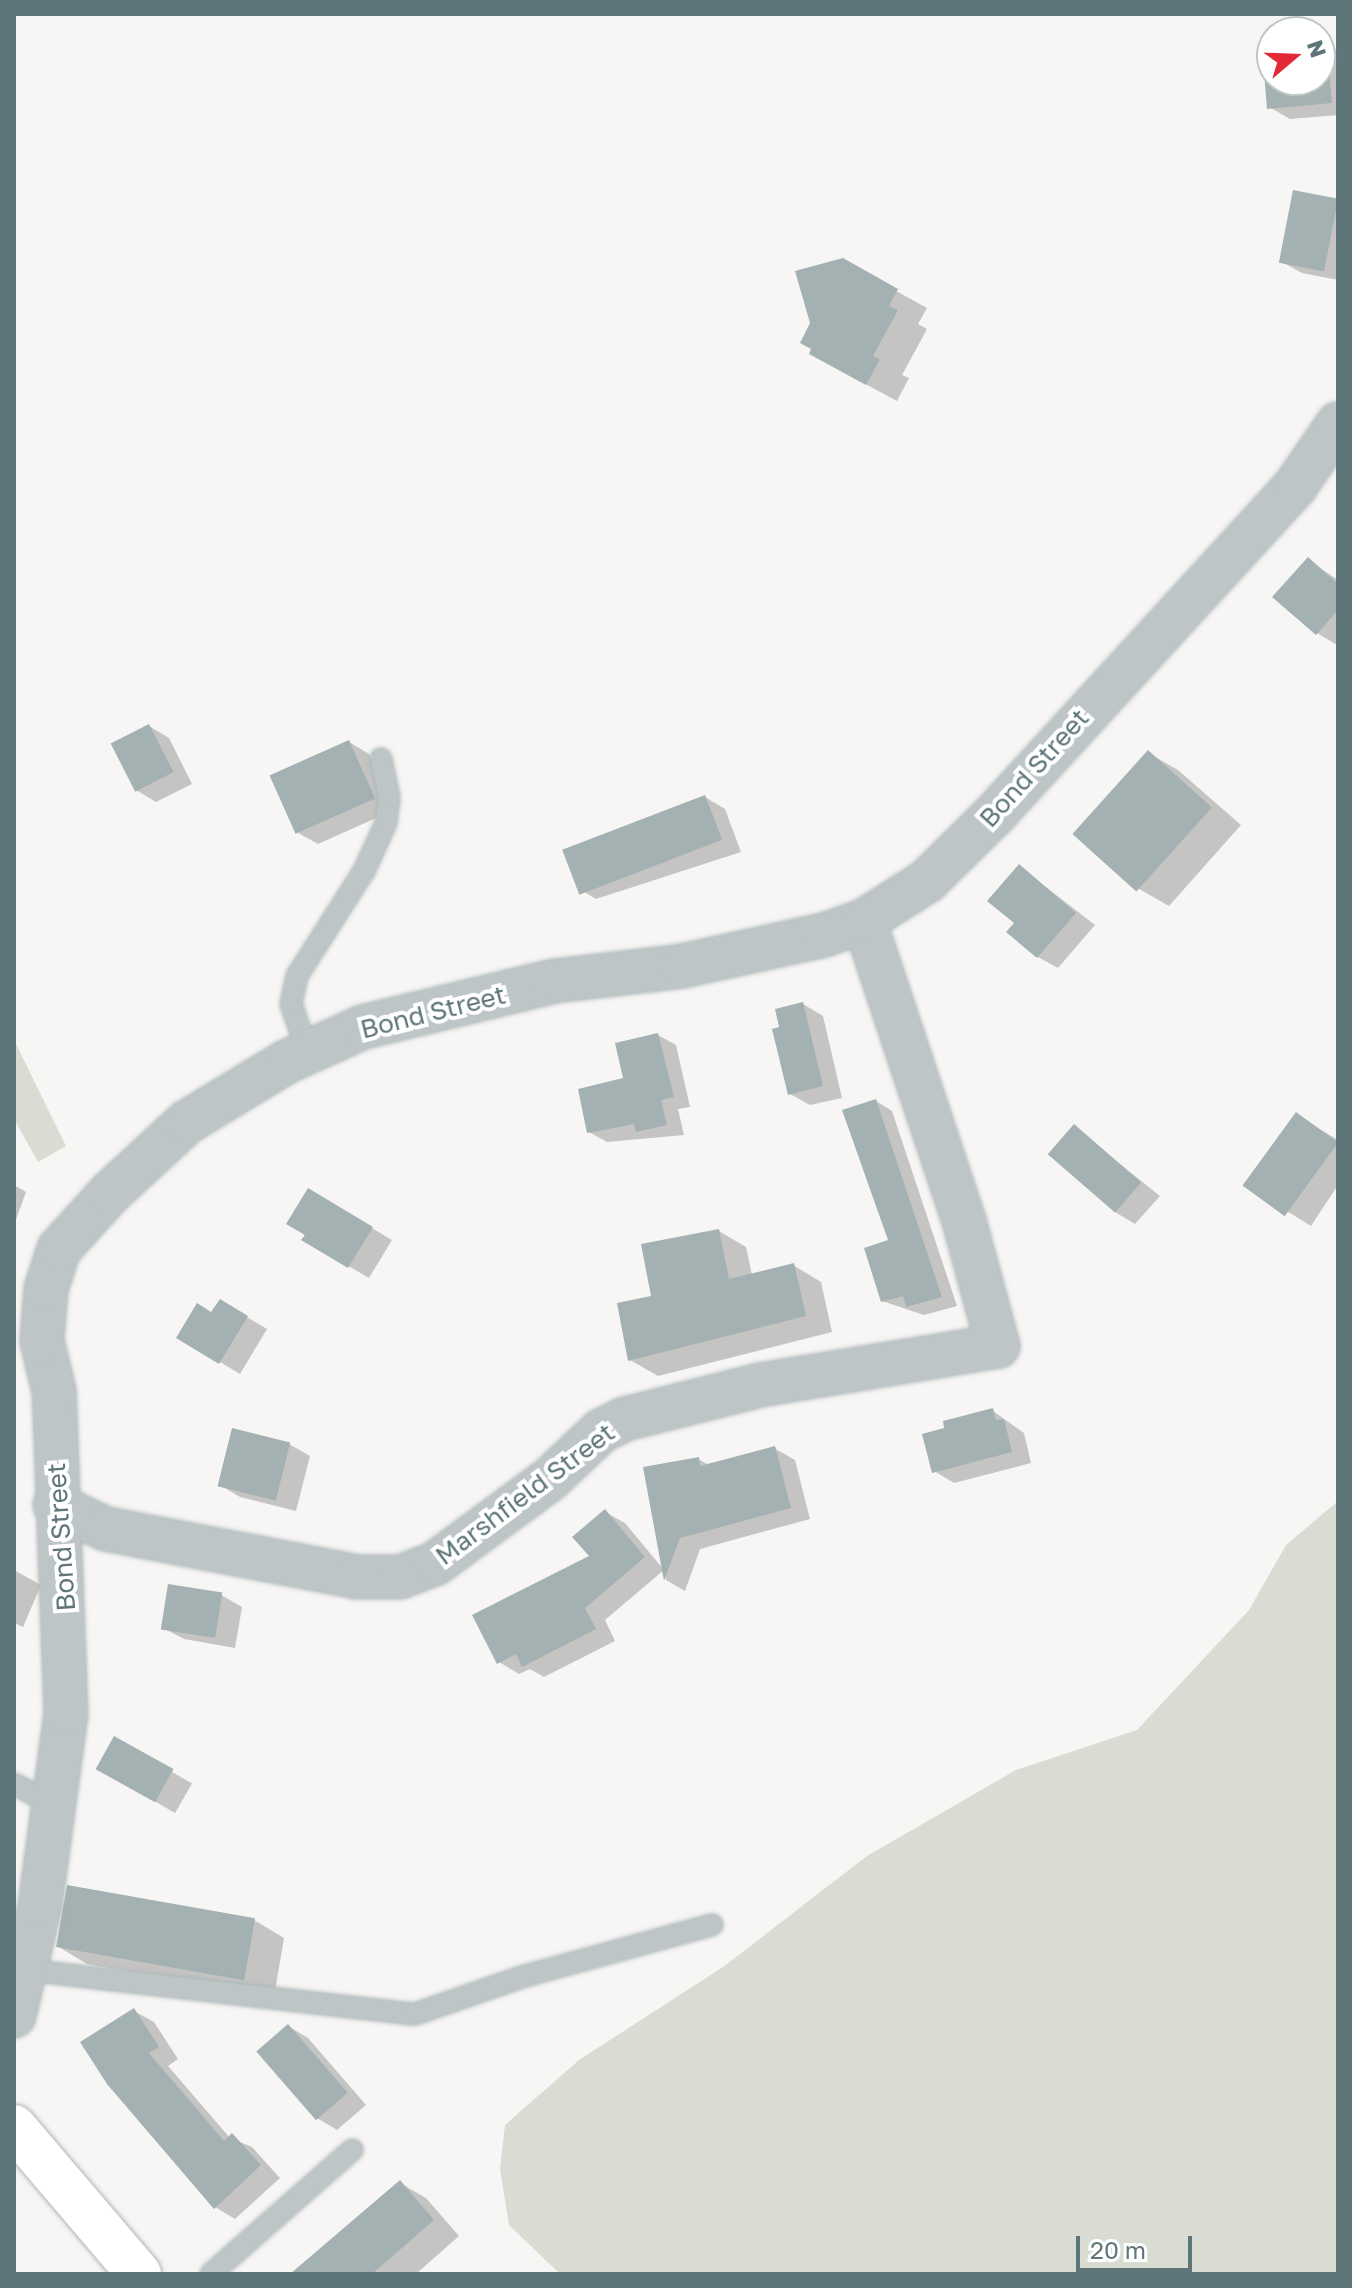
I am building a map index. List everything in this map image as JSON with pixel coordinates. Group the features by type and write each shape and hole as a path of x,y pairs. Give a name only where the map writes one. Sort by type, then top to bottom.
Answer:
{"main road":[{"path":"14,2127 139,2274"}],"street":[{"name":"Bond Street","path":"14,2016 26,1970 56,1806 66,1714 67,1621 55,1505 54,1391 42,1341 46,1289 59,1249 110,1193 187,1122 308,1053 363,1027 555,981 682,966 824,935 864,921 927,881 994,815 1296,485 1338,424"},
{"name":"Marshfield Street","path":"55,1505 106,1529 357,1577 400,1577 436,1563 550,1479 601,1431 625,1419 760,1385 998,1346 964,1221 864,921"}],"lane":[{"path":"308,1053 291,1004 297,976 364,871 386,823 389,797 381,759"},
{"path":"14,1784 56,1806"},
{"path":"26,1970 415,2014 525,1976 712,1925"},
{"path":"211,2274 352,2150"}],"shaded area":[{"path":"14,1040 66,1146 38,1162 14,1119"},
{"path":"1338,1501 1338,2274 560,2274 509,2225 500,2169 505,2125 579,2060 723,1967 867,1856 1016,1770 1137,1730 1249,1610 1286,1545"}],"building":[{"path":"1266,96 1331,96 1332,103 1267,109"},
{"path":"1293,190 1338,199 1324,271 1279,263"},
{"path":"843,258 898,289 889,306 898,310 873,356 880,359 866,385 809,354 811,349 800,343 810,323 795,271"},
{"path":"1308,557 1338,584 1338,610 1316,635 1272,597"},
{"path":"149,724 174,772 135,792 111,744"},
{"path":"349,740 375,798 296,834 270,775"},
{"path":"1148,750 1212,808 1136,892 1072,834"},
{"path":"705,795 722,840 579,895 562,850"},
{"path":"1019,864 1076,913 1037,958 1006,932 1014,923 987,901"},
{"path":"803,1002 823,1086 788,1095 772,1029 779,1027 775,1009"},
{"path":"658,1033 674,1097 661,1100 667,1125 636,1132 634,1124 587,1133 578,1089 623,1078 615,1043"},
{"path":"876,1099 942,1297 906,1307 903,1296 881,1302 864,1248 888,1240 842,1110"},
{"path":"1296,1112 1338,1143 1285,1216 1243,1186"},
{"path":"1074,1124 1141,1182 1115,1213 1048,1154"},
{"path":"308,1188 373,1227 348,1268 301,1240 305,1235 286,1224"},
{"path":"719,1229 729,1279 794,1263 806,1316 628,1361 617,1303 651,1296 641,1244"},
{"path":"220,1299 248,1316 219,1364 176,1338 197,1303 211,1312"},
{"path":"993,1408 996,1420 1004,1419 1012,1452 932,1473 922,1434 944,1428 943,1421"},
{"path":"232,1428 290,1443 276,1501 217,1486"},
{"path":"775,1446 791,1508 680,1538 664,1581 643,1467 699,1457 700,1466"},
{"path":"605,1509 645,1557 585,1608 596,1629 522,1667 516,1654 497,1664 472,1615 589,1556 572,1537"},
{"path":"168,1584 222,1593 215,1638 161,1629"},
{"path":"114,1736 173,1769 155,1802 96,1769"},
{"path":"67,1885 255,1918 244,1980 56,1947"},
{"path":"134,2008 159,2047 149,2053 224,2141 232,2133 261,2165 214,2209 107,2084 80,2042"},
{"path":"288,2024 348,2093 316,2120 256,2052"},
{"path":"400,2180 434,2220 372,2274 290,2274"}]}
